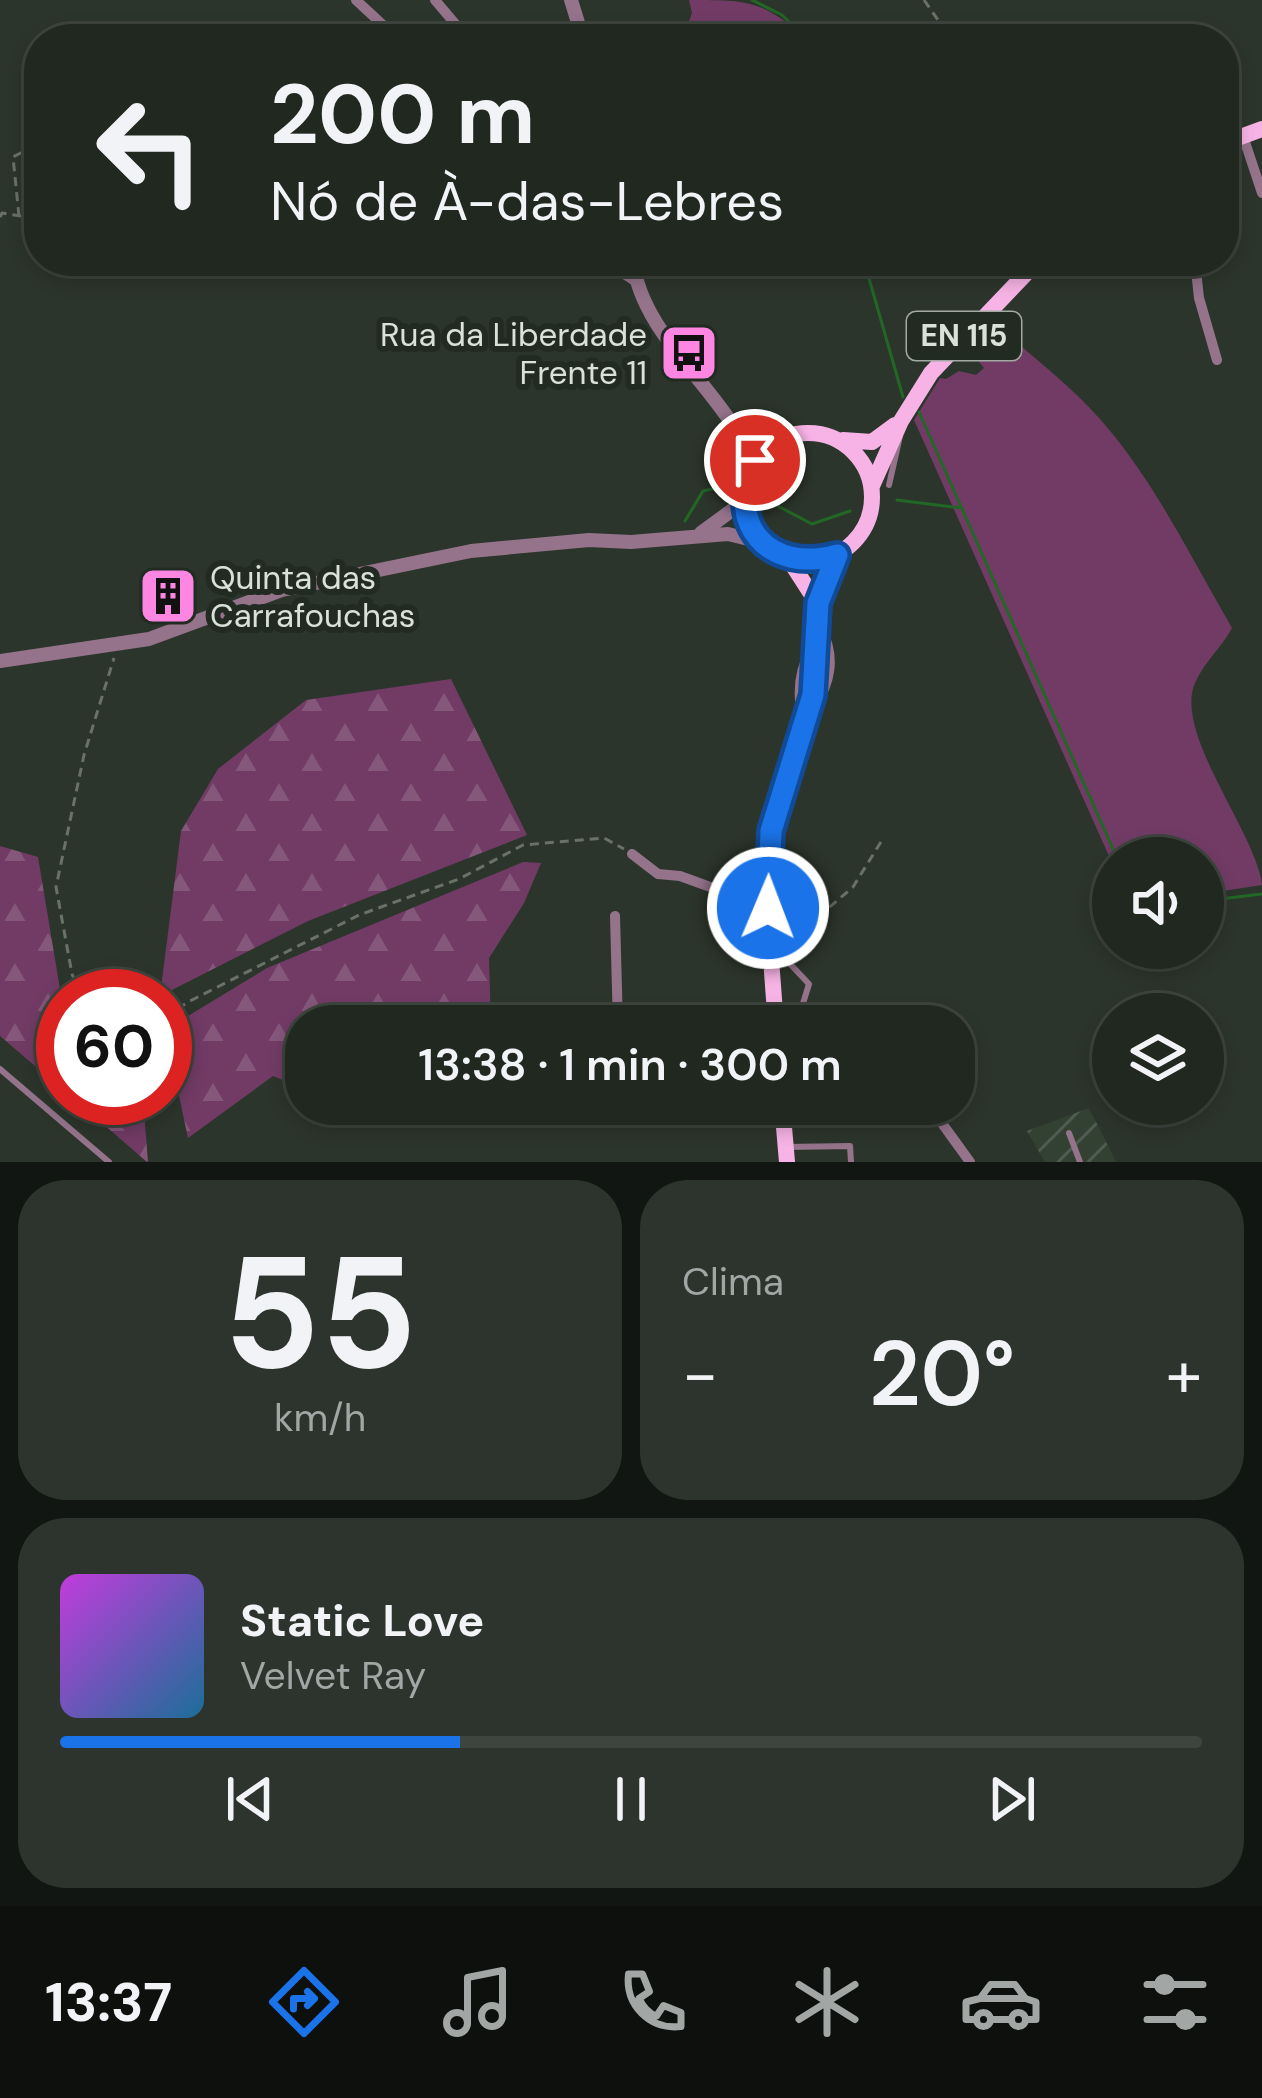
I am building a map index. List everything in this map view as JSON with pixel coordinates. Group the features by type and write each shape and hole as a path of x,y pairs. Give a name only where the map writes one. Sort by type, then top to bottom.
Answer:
{"main road":[{"path":"1239,137 1262,129"},
{"name":"EN 115","path":"774,1005 768,911 771,831 817,672 818,618 837,555 866,526 901,421 931,373 1024,276"},
{"path":"837,555 818,560 788,558 761,542 743,502 755,460 781,439 813,433 872,442 901,421"},
{"path":"835,438 853,450 880,485"},
{"path":"788,558 818,618"},
{"path":"784,1125 786,1155"}],"street":[{"path":"356,0 382,24"},
{"path":"434,0 455,24"},
{"path":"1243,136 1262,193"},
{"path":"628,276 635,280"},
{"path":"635,276 650,312 735,428 746,480"},
{"path":"1197,276 1217,360"},
{"path":"735,428 765,439 781,439"},
{"path":"696,536 743,502"},
{"path":"0,661 148,639 281,590 471,551 728,533 761,542"},
{"path":"632,854 658,874 680,876 768,911"},
{"path":"615,916 617,1005"},
{"path":"943,1125 970,1162"}],"lane":[{"path":"770,945 809,984 802,1005"},
{"path":"0,1069 109,1162"},
{"path":"1069,1132 1080,1162"},
{"path":"786,1155 850,1146 851,1162"}],"path":[{"path":"924,0 943,24"},
{"path":"19,215 13,158 24,152"},
{"path":"0,217 2,212 24,216"},
{"path":"71,969 56,887 73,799 113,668 115,644"},
{"path":"768,911 804,929 853,887 884,837"},
{"path":"192,1000 359,915 459,879 523,845 604,838 632,854"}],"shaded area":[{"path":"1089,1108 1092,1125 1098,1125 1116,1162 1045,1162 1027,1131"}],"green space":[{"path":"689,0 726,1 753,5 788,24 682,24 692,13"},
{"path":"996,325 1098,417 1161,503 1232,628 1199,675 1191,704 1205,755 1257,864 1262,885 1224,891 1224,837 1100,837 914,420 940,378 959,371 976,375 984,368 971,352"},
{"path":"451,679 527,835 308,921 192,980 192,969 163,969 181,831 218,769 306,700"},
{"path":"0,846 38,857 57,969 36,969 36,1067 0,1036"},
{"path":"523,862 541,863 524,903 489,958 490,1005 285,1005 285,1081 273,1076 188,1138 192,1014 267,968"},
{"path":"104,1125 145,1125 147,1162"}],"waterway":[{"path":"752,0 791,24"},
{"path":"868,276 903,397"},
{"path":"919,412 1108,837"},
{"path":"685,521 703,491 726,486 714,461 720,435"},
{"path":"897,500 961,508"},
{"path":"772,503 812,524 850,511"},
{"path":"1224,899 1262,894"}],"place":[{"name":"Rua da Liberdade Frente 11","path":"689,353"},
{"name":"Quinta das Carrafouchas","path":"168,596"}],"route":[{"path":"755,460 743,502 761,542 797,560 837,555 818,603 813,695 771,831 768,908"}]}
